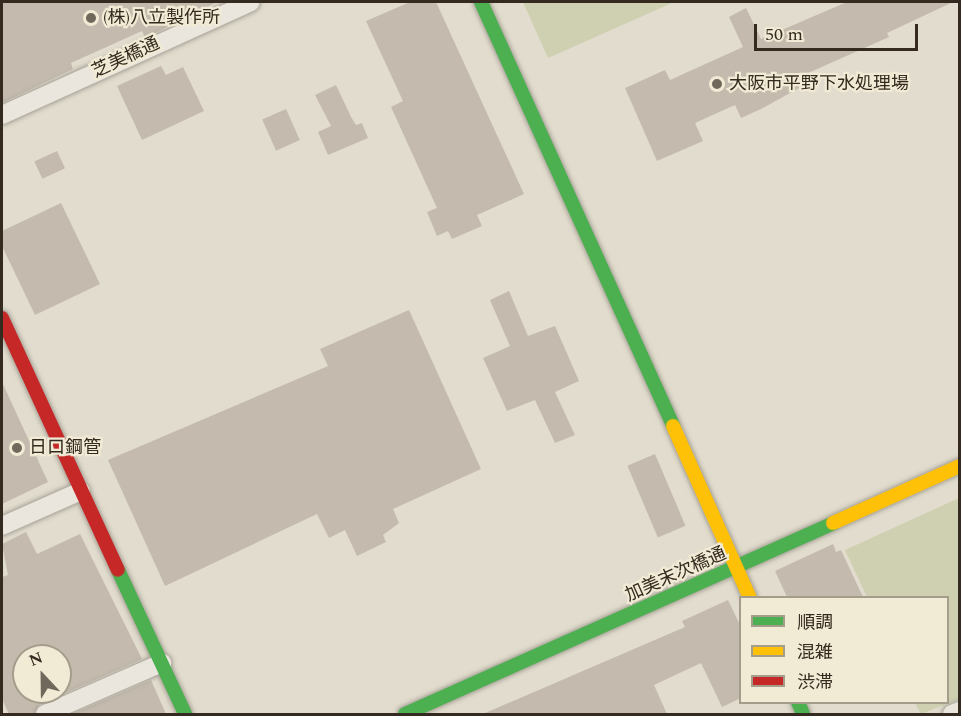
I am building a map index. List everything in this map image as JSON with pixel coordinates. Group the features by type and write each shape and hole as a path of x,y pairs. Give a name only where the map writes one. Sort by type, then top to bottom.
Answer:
{"street":[{"name":"芝美橋通","path":"2,116 251,2"},
{"path":"481,2 750,596"},
{"path":"2,322 185,714"},
{"name":"加美末次橋通","path":"405,714 737,568 960,466"},
{"path":"2,526 81,491"},
{"path":"45,714 162,663"},
{"path":"952,714 960,711"}],"green space":[{"path":"523,2 674,2 548,58"},
{"path":"959,498 959,699 949,703 949,596 867,596 845,550"},
{"path":"916,704 946,704 921,714"}],"building":[{"path":"2,2 217,2 145,38 142,31 71,63 73,69 2,103"},
{"path":"410,2 436,2 524,194 477,215 482,226 452,239 448,231 437,236 427,212 437,208 391,107 403,101 366,21"},
{"name":"大阪市平野下水処理場","path":"847,2 953,2 887,33 889,37 797,78 801,87 761,109 741,118 735,105 695,123 703,141 657,161 625,88 665,70 670,80 743,47 729,17 746,8 761,39"},
{"path":"161,66 166,75 183,67 204,111 142,140 117,86"},
{"path":"336,85 351,117 356,125 362,123 368,138 328,155 318,132 331,126 315,95"},
{"path":"286,109 300,140 276,151 262,120"},
{"path":"57,151 65,168 42,179 34,162"},
{"path":"61,203 100,284 35,315 2,246 2,231"},
{"path":"509,291 528,336 555,326 579,381 555,392 575,435 555,443 535,400 507,411 483,358 510,346 490,300"},
{"path":"409,310 481,469 393,509 399,523 383,535 386,542 357,556 345,530 329,538 317,514 165,586 108,460 328,366 320,349"},
{"name":"日口鋼管","path":"2,382 48,482 2,504"},
{"path":"655,454 685,526 658,538 627,466"},
{"path":"26,532 37,554 80,534 142,659 72,690 72,644 12,644 12,704 40,704 34,714 9,714 2,699 2,577 8,575 2,544"},
{"path":"833,544 836,552 841,550 863,596 787,596 775,571"},
{"path":"728,600 739,623 739,699 722,707 701,663 654,685 667,714 483,714 685,627 682,621"},
{"path":"151,680 166,714 72,714"}],"traffic: fast":[{"path":"481,2 673,426"},
{"path":"405,714 833,523"},
{"path":"118,570 185,714"},
{"path":"799,704 803,714"}],"traffic: slow":[{"path":"673,426 749,596"},
{"path":"833,523 960,466"}],"traffic: jam":[{"path":"2,318 118,570"}],"place":[{"name":"(株)八立製作所","path":"91,18"},
{"name":"大阪市平野下水処理場","path":"717,84"},
{"name":"日口鋼管","path":"17,448"}]}
